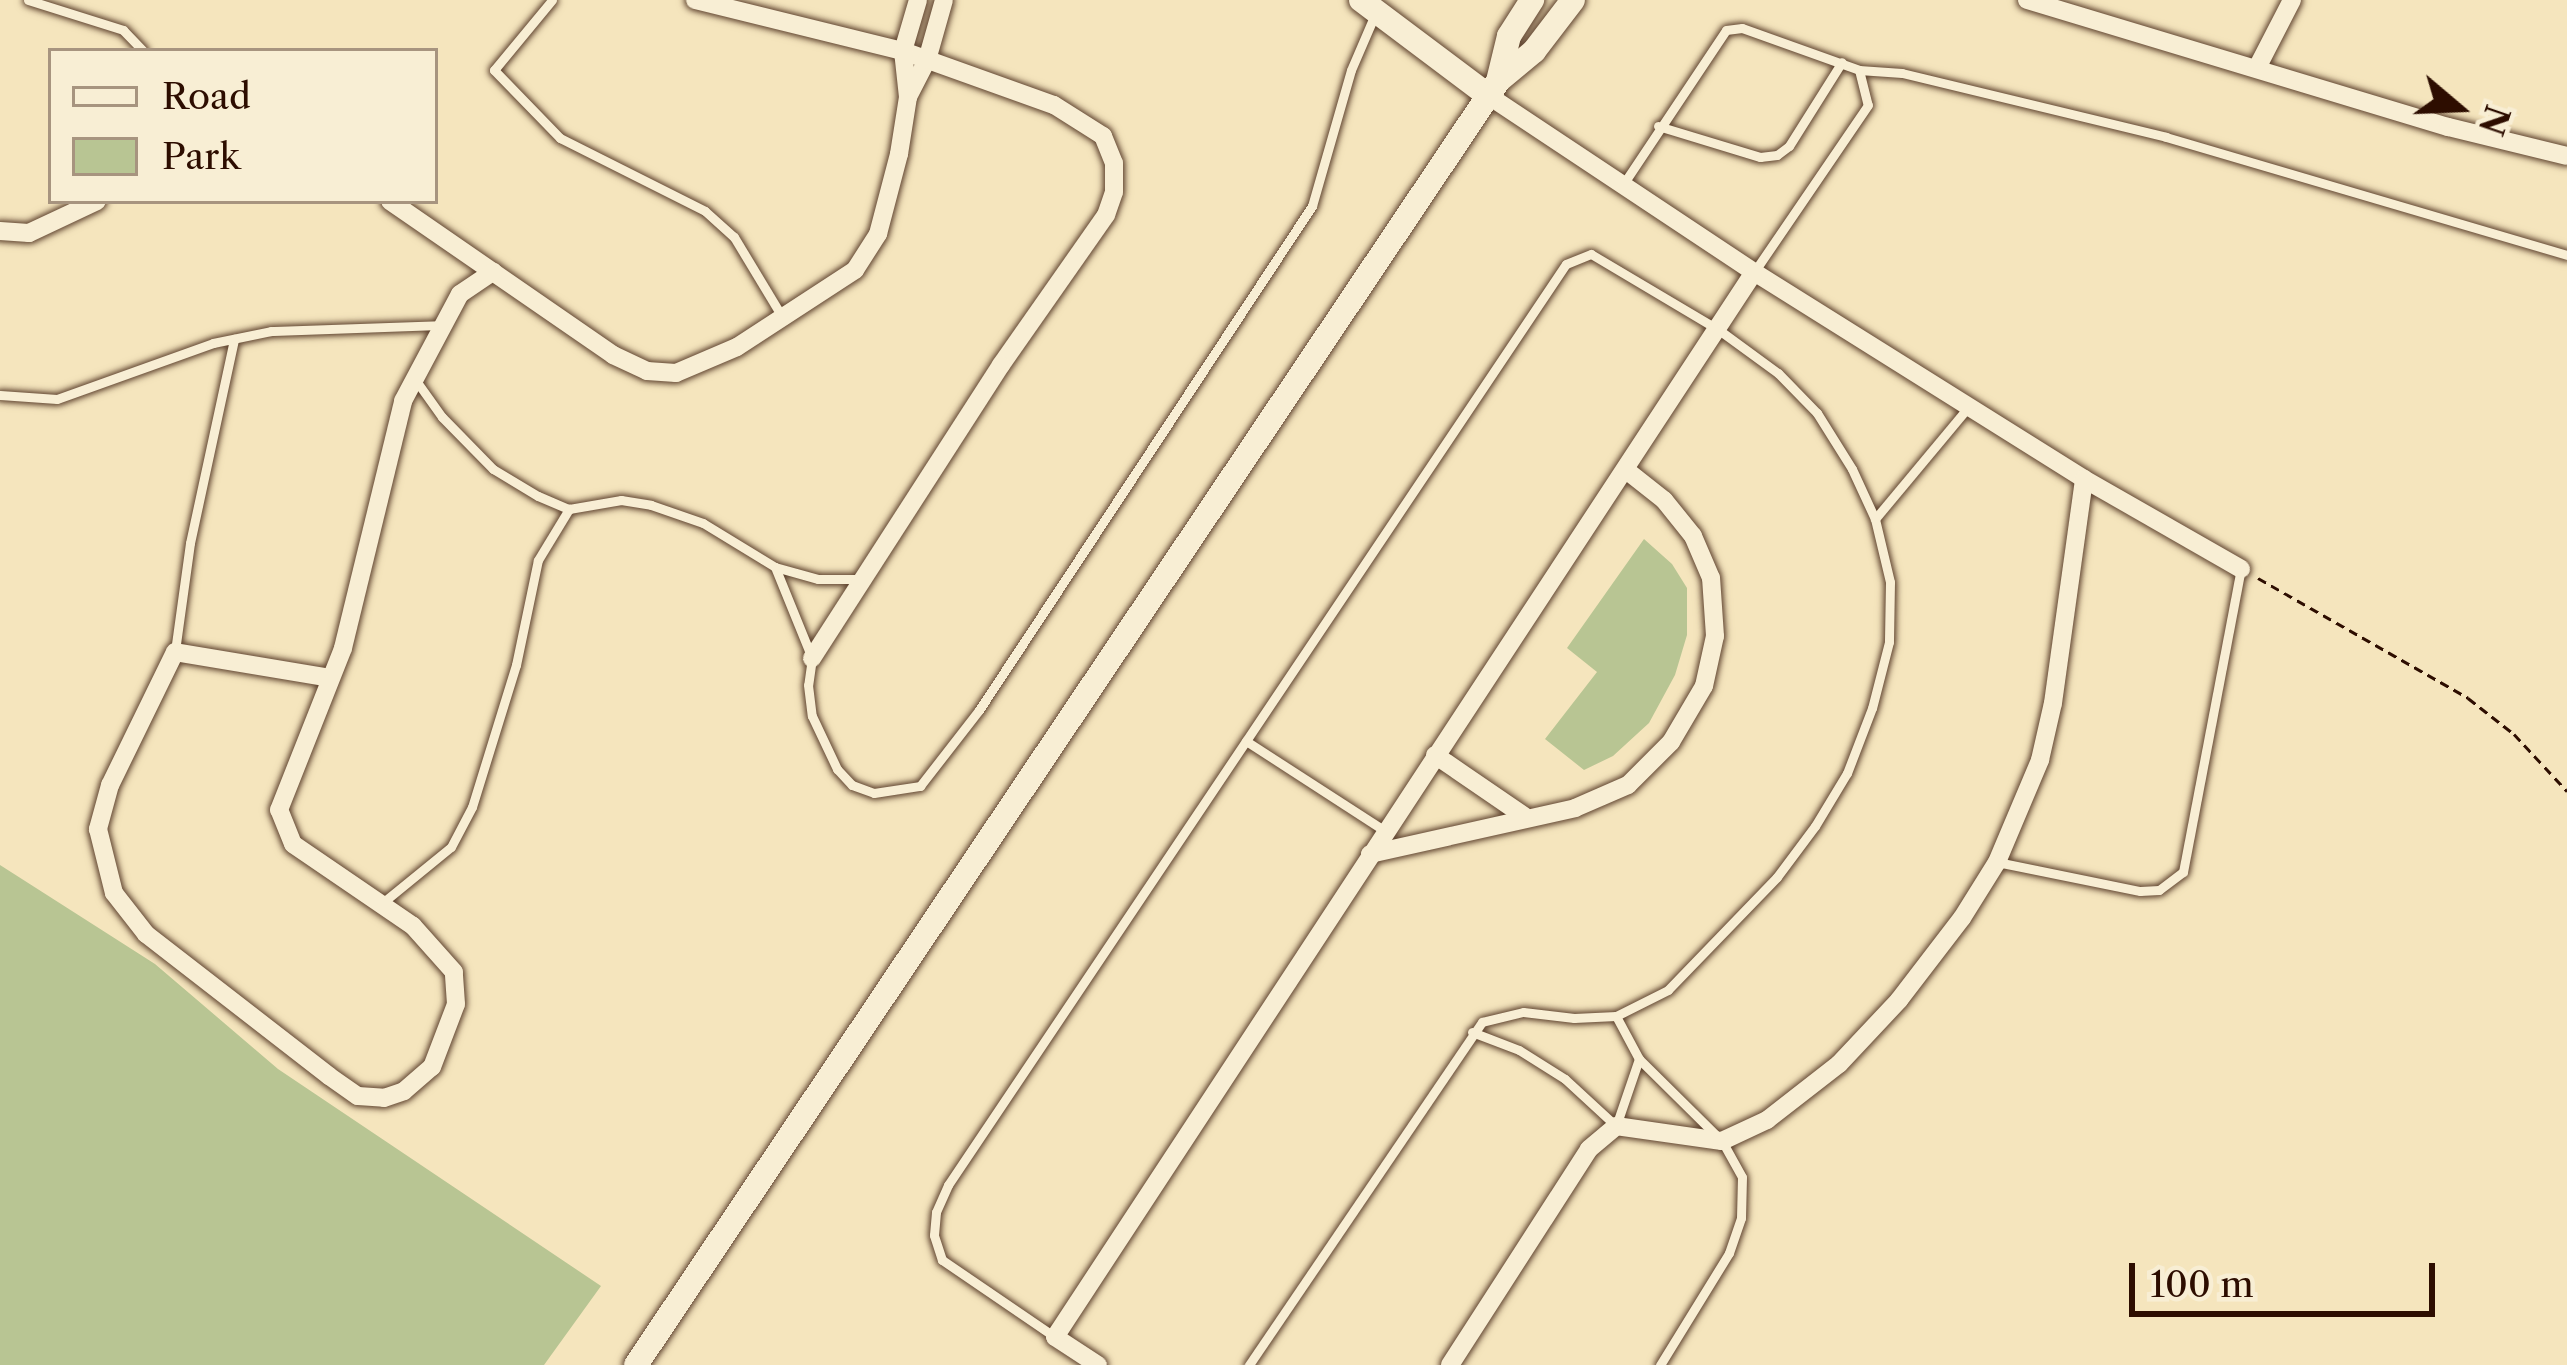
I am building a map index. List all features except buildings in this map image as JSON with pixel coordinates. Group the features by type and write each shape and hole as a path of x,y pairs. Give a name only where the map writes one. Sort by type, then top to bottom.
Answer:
{"street":[{"path":"694,0 903,51 1075,113 1103,136 1114,163 1114,192 1106,215 1024,331 812,658"},
{"path":"908,97 903,51 918,0"},
{"path":"394,204 647,371 676,373 784,320 855,270 878,234 908,97 927,61 944,0"},
{"path":"1493,88 1509,36 1532,0"},
{"path":"636,1365 1493,88 1534,52 1574,0"},
{"path":"2026,0 2258,66 2448,127 2567,156"},
{"path":"2258,66 2293,0"},
{"path":"1368,6 1493,88 1622,186 1754,272 2084,479 2241,569"},
{"path":"0,231 29,233 91,204"},
{"path":"330,678 175,652 110,785 98,830 114,893 146,934 358,1096 384,1098 404,1091 432,1067 456,1004 454,972 381,904 293,844 279,810 330,678 366,565 393,434 414,377 460,294 493,272"},
{"path":"1098,1365 1055,1337 1754,272"},
{"path":"1370,854 1576,808 1628,785 1671,742 1704,686 1715,636 1711,578 1693,536 1664,500 1626,470"},
{"path":"1450,1365 1589,1149 1616,1126 1722,1141 1767,1120 1839,1064 1899,1000 1997,862 2040,760 2053,703 2084,479"},
{"path":"1435,755 1524,816"}],"lane":[{"path":"28,0 123,30 139,48"},
{"path":"552,0 494,70 560,138 705,212 734,238 784,320"},
{"path":"775,567 812,658 808,685 812,716 837,769 852,785 874,793 920,786 979,710 1312,206 1368,6"},
{"path":"1622,186 1726,30 1742,28 1859,70 1902,73 2166,137 2567,255"},
{"path":"1658,126 1760,157 1777,155 1790,146 1842,62"},
{"path":"1754,272 1868,105 1868,88 1859,70"},
{"path":"1055,1337 941,1260 934,1235 936,1212 948,1185 1566,264 1591,254 1719,329 1778,373 1817,413 1875,519 1890,582 1889,642 1847,773 1815,826 1737,919 1668,989 1616,1016 1500,1014 1472,1033 1249,1365"},
{"path":"0,394 57,399 234,339 362,324 442,325"},
{"path":"175,652 190,543 234,339"},
{"path":"414,377 442,417 493,469 569,508 620,500 651,505 703,523 775,567 818,579 864,580"},
{"path":"1875,519 1969,406"},
{"path":"381,904 451,847 472,807 516,665 538,560 569,508"},
{"path":"1997,862 2140,891 2159,890 2183,872 2241,569"},
{"path":"1246,740 1385,831"},
{"path":"1616,1016 1639,1059 1722,1141 1742,1177 1741,1218 1729,1252 1660,1365"},
{"path":"1472,1033 1519,1050 1565,1079 1616,1126 1639,1059"}],"path":[{"path":"2241,569 2468,698 2514,734 2567,791"}],"green space":[{"path":"1644,539 1672,564 1687,588 1687,635 1675,675 1649,723 1613,756 1584,770 1545,739 1597,672 1567,648"},
{"path":"0,865 155,964 278,1069 601,1286 544,1365 0,1365"}]}
